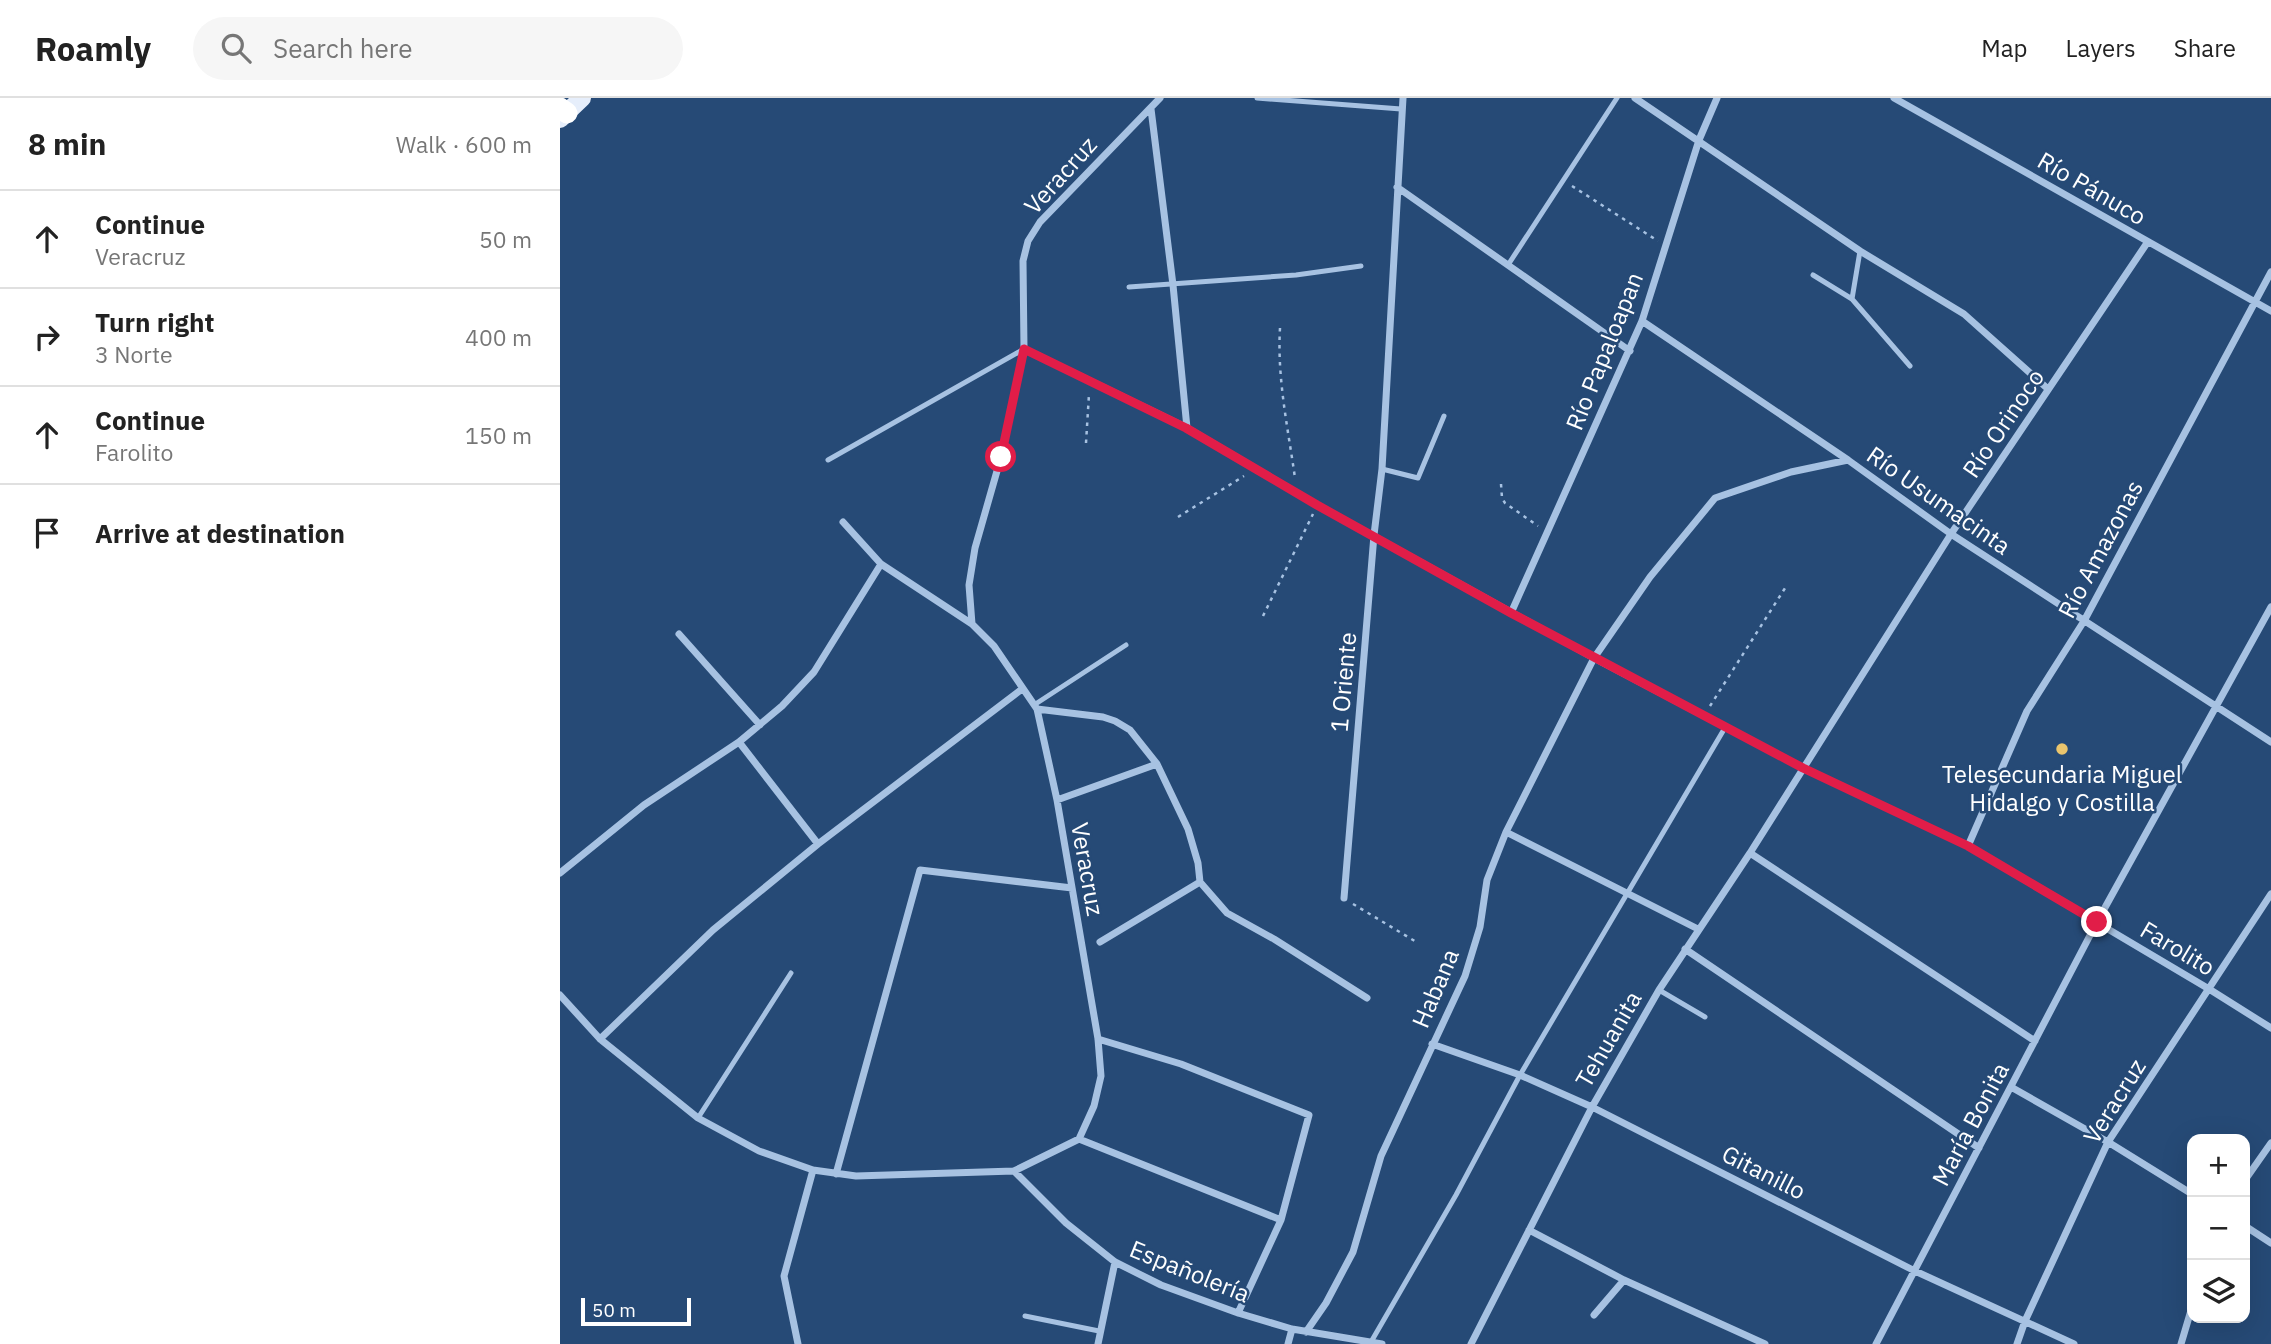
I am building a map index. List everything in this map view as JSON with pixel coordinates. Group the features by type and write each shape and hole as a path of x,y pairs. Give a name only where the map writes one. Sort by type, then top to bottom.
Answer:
{"street":[{"name":"Veracruz","path":"1079,1139 1094,1106 1101,1076 1098,1039 1057,800 1035,707 994,646 972,624 969,586 975,548 1001,457 1024,349 1023,261 1028,241 1040,222 1160,98"},
{"name":"1 Oriente","path":"1344,898 1374,535 1382,469 1402,98"},
{"path":"1636,98 1860,251 1964,314 2048,388"},
{"name":"Río Papaloapan","path":"1511,613 1642,321 1699,140 1717,98"},
{"name":"Río Pánuco","path":"1894,98 2271,311"},
{"path":"1150,109 1173,285 1186,428"},
{"path":"1397,187 1630,351"},
{"name":"Río Orinoco","path":"1803,768 1951,534 2147,243"},
{"name":"Río Amazonas","path":"1968,846 2027,711 2084,621 2271,272"},
{"name":"Río Usumacinta","path":"1642,321 1848,460 1951,534 2271,742"},
{"name":"Farolito","path":"1024,349 1186,428 1317,505 1594,658 1803,768 1968,846 2271,1028"},
{"name":"Habana","path":"1306,1332 1326,1303 1353,1252 1381,1156 1465,976 1480,927 1487,880 1506,832 1594,658 1650,577 1715,498 1791,472 1848,460"},
{"path":"843,522 881,564 972,624"},
{"path":"560,873 644,805 738,742 782,706 814,672 881,564"},
{"name":"María Bonita","path":"1876,1344 2097,922 2271,607"},
{"path":"680,634 761,725"},
{"path":"600,1039 713,930 818,844 1022,689"},
{"path":"1035,707 1103,717 1130,730 1157,764 1188,830 1198,863 1200,882 1227,913 1274,939 1367,998"},
{"path":"738,742 818,844"},
{"path":"1057,800 1157,764"},
{"name":"Tehuanita","path":"1471,1344 1592,1107 1659,990 1803,768"},
{"path":"1506,832 1698,929"},
{"path":"1750,853 2035,1041"},
{"path":"836,1174 920,870 1072,888"},
{"name":"Veracruz","path":"1100,942 1200,882"},
{"name":"Veracruz","path":"2017,1344 2025,1321 2108,1142 2271,894"},
{"path":"1685,948 1979,1148"},
{"path":"560,995 600,1039 698,1118 759,1151 813,1170 856,1176 1014,1171 1079,1139 1281,1220"},
{"path":"1098,1039 1181,1064 1309,1115 1281,1220 1238,1314"},
{"name":"Gitanillo","path":"1432,1044 1520,1075 1592,1107 1915,1271 2074,1344"},
{"path":"2011,1087 2187,1191"},
{"path":"2250,1174 2271,1143"},
{"path":"798,1344 784,1276 813,1170"},
{"name":"Españolería","path":"1014,1171 1066,1223 1115,1262 1161,1285 1238,1314 1292,1329 1382,1344"},
{"path":"2250,1229 2271,1243"},
{"path":"1529,1230 1624,1280 1765,1344"},
{"path":"1098,1344 1115,1262"},
{"path":"1594,1315 1624,1280"},
{"path":"2181,1344 2187,1323"},
{"path":"1288,1344 1292,1329"}],"lane":[{"path":"1257,98 1401,109"},
{"path":"1508,265 1617,98"},
{"path":"1852,299 1860,251"},
{"path":"1129,287 1296,275 1361,266"},
{"path":"1813,275 1852,299 1910,366"},
{"path":"828,460 1024,349"},
{"path":"1382,469 1418,478 1444,416"},
{"path":"1035,707 1126,645"},
{"path":"1371,1342 1456,1195 1520,1075 1726,726"},
{"path":"698,1118 791,973"},
{"path":"1659,990 1705,1017"},
{"path":"1025,1316 1100,1331"}],"path":[{"path":"1563,180 1666,246"},
{"path":"1279,328 1281,395 1297,492"},
{"path":"1086,443 1090,380"},
{"path":"1178,517 1256,468"},
{"path":"1501,484 1505,502 1547,532"},
{"path":"1263,616 1317,505"},
{"path":"1705,715 1787,585"},
{"path":"1344,898 1418,943"}],"place":[{"name":"Telesecundaria Miguel Hidalgo y Costilla","path":"2062,749"}],"route":[{"path":"1001,457 1024,349 1186,428 1317,505 1511,613 1803,768 1968,846 2097,922"}]}
